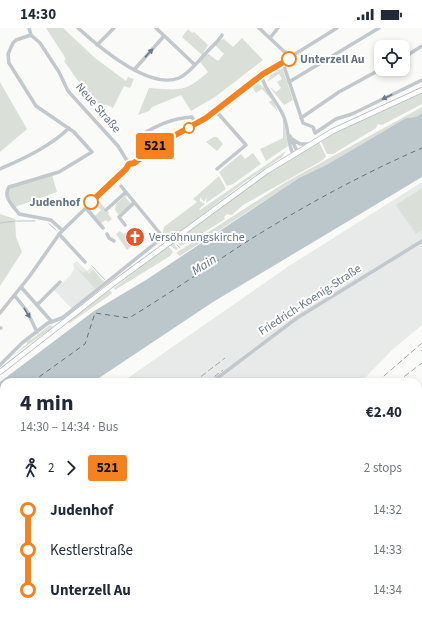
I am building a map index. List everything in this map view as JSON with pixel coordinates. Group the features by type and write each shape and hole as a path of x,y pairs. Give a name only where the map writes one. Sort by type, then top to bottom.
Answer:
{"main road":[{"path":"0,372 60,324 253,180 309,144 368,114 422,90"}],"street":[{"name":"Neue Straße","path":"29,28 31,35 59,72 68,91 118,146 129,164"},
{"path":"78,28 97,45 134,70 152,78 173,79 188,72 222,35"},
{"path":"97,45 114,28"},
{"path":"156,28 195,65"},
{"path":"259,28 290,58"},
{"path":"270,38 278,28"},
{"path":"0,313 15,296 62,230 116,180 129,164 134,163 161,143 216,111 248,86 337,28"},
{"path":"290,82 379,28"},
{"path":"31,35 16,40 8,54 9,63 36,106 69,128 92,152 59,172 11,186 6,190 7,196 19,214 51,220 62,230"},
{"path":"134,70 164,36"},
{"path":"410,54 422,46"},
{"path":"282,63 290,82 303,123 313,127 315,132 336,119 352,114 422,80"},
{"path":"301,118 339,92 374,73"},
{"path":"262,77 262,82 281,109 295,153"},
{"path":"216,111 246,145 217,169"},
{"path":"139,136 158,125 183,118 192,117 196,124"},
{"path":"0,169 62,135 69,128"},
{"path":"288,131 290,146 295,153"},
{"path":"291,139 300,144 309,144"},
{"path":"1,362 37,332 52,322 62,318 163,236 121,186"},
{"path":"106,210 126,192"},
{"path":"125,225 119,217 134,203"},
{"path":"86,208 103,228"},
{"path":"59,234 85,262"},
{"path":"107,234 109,238 114,240"},
{"name":"Friedrich-Koenig-Straße","path":"217,378 297,318 422,241"},
{"path":"38,304 60,282"},
{"path":"21,287 38,304 52,322"},
{"path":"15,296 27,312 37,332"}],"shaded area":[{"path":"46,28 63,28 95,58 126,81 128,77 134,79 130,88 124,86 113,108 105,104 102,110 90,100 91,99 64,61 66,59"},
{"path":"188,29 192,33 194,32 208,45 202,55 182,37"},
{"path":"242,38 263,60 215,97 191,111 181,95 152,107 149,111 138,115 149,88 181,89 193,84 208,72 200,62 207,53 218,61 224,54 214,44 216,41 224,39 233,47"},
{"path":"282,67 293,100 284,105 269,86 276,92 281,88 277,82 282,79 279,74 267,82 272,73"},
{"path":"0,82 27,129 0,152"},
{"path":"256,83 264,87 272,99 278,112 269,102 272,100 262,89 256,93 251,86"},
{"path":"422,92 422,104 382,125 378,124 376,128 333,154 327,154 321,141 323,139"},
{"path":"422,107 422,113 416,117 406,118 328,164 299,178 180,256 176,253 286,182"},
{"path":"283,117 288,146 266,161 260,149 283,138"},
{"path":"214,137 217,137 223,144 217,151 206,142"},
{"path":"319,142 326,156 323,160 243,205 232,215 227,214 224,217 225,219 201,234 196,233 193,239 181,246 177,242 174,244 178,249 176,250 170,245 267,174"},
{"path":"286,151 282,157 245,182 169,240 164,238 164,227 197,202 193,199 219,176 226,189 206,203 207,197 204,202 200,197 200,201 205,204 199,209 200,210"},
{"path":"253,153 261,164 233,184 227,186 219,172 241,154 245,159"},
{"path":"52,175 57,192 15,207 7,193 10,188"},
{"path":"422,182 422,325 392,350 365,378 128,378 289,266"},
{"path":"422,188 422,230 416,234 396,205"},
{"path":"127,194 126,198 130,203 132,201 134,203 119,215 115,210 116,204"},
{"path":"98,200 112,219 108,222 106,220 101,223 95,216 101,210 95,203"},
{"path":"0,214 15,219 16,237 22,252 0,286"},
{"path":"120,231 123,234 125,233 130,239 129,240 134,244 127,250 116,234"},
{"path":"168,246 173,252 170,256 115,290 114,288"},
{"path":"77,261 87,271 91,267 105,282 72,309 54,290 70,276 74,269 73,264"},
{"path":"74,265 83,273 86,271 89,274 93,270 103,282 95,289"},
{"path":"110,290 112,293 110,295 70,323 67,322"},
{"path":"50,325 53,327 14,355 27,344 27,341 32,339"}],"water":[{"name":"Main","path":"422,113 422,177 213,302 99,378 5,378 94,311 146,280 299,178 328,164 406,118 416,117"}],"waterway":[{"path":"0,223 16,221"},
{"path":"17,221 35,221"},
{"path":"49,224 56,230"},
{"path":"177,245 180,248"},
{"path":"92,266 105,280"}],"ferry route":[{"path":"38,378 85,344 95,313 129,318 286,218 353,181 422,148"}],"railway":[{"path":"382,378 422,343"},
{"path":"199,378 225,358"},
{"path":"402,378 422,363"},
{"path":"212,378 223,370"}],"bus line":[{"name":"521","path":"91,202 126,169 129,164 134,163 151,149 206,118 262,77 263,74 289,59"}],"place":[{"name":"Unterzell Au","path":"289,59"},
{"name":"Judenhof","path":"91,202"},
{"name":"Versöhnungskirche","path":"135,237"}]}
